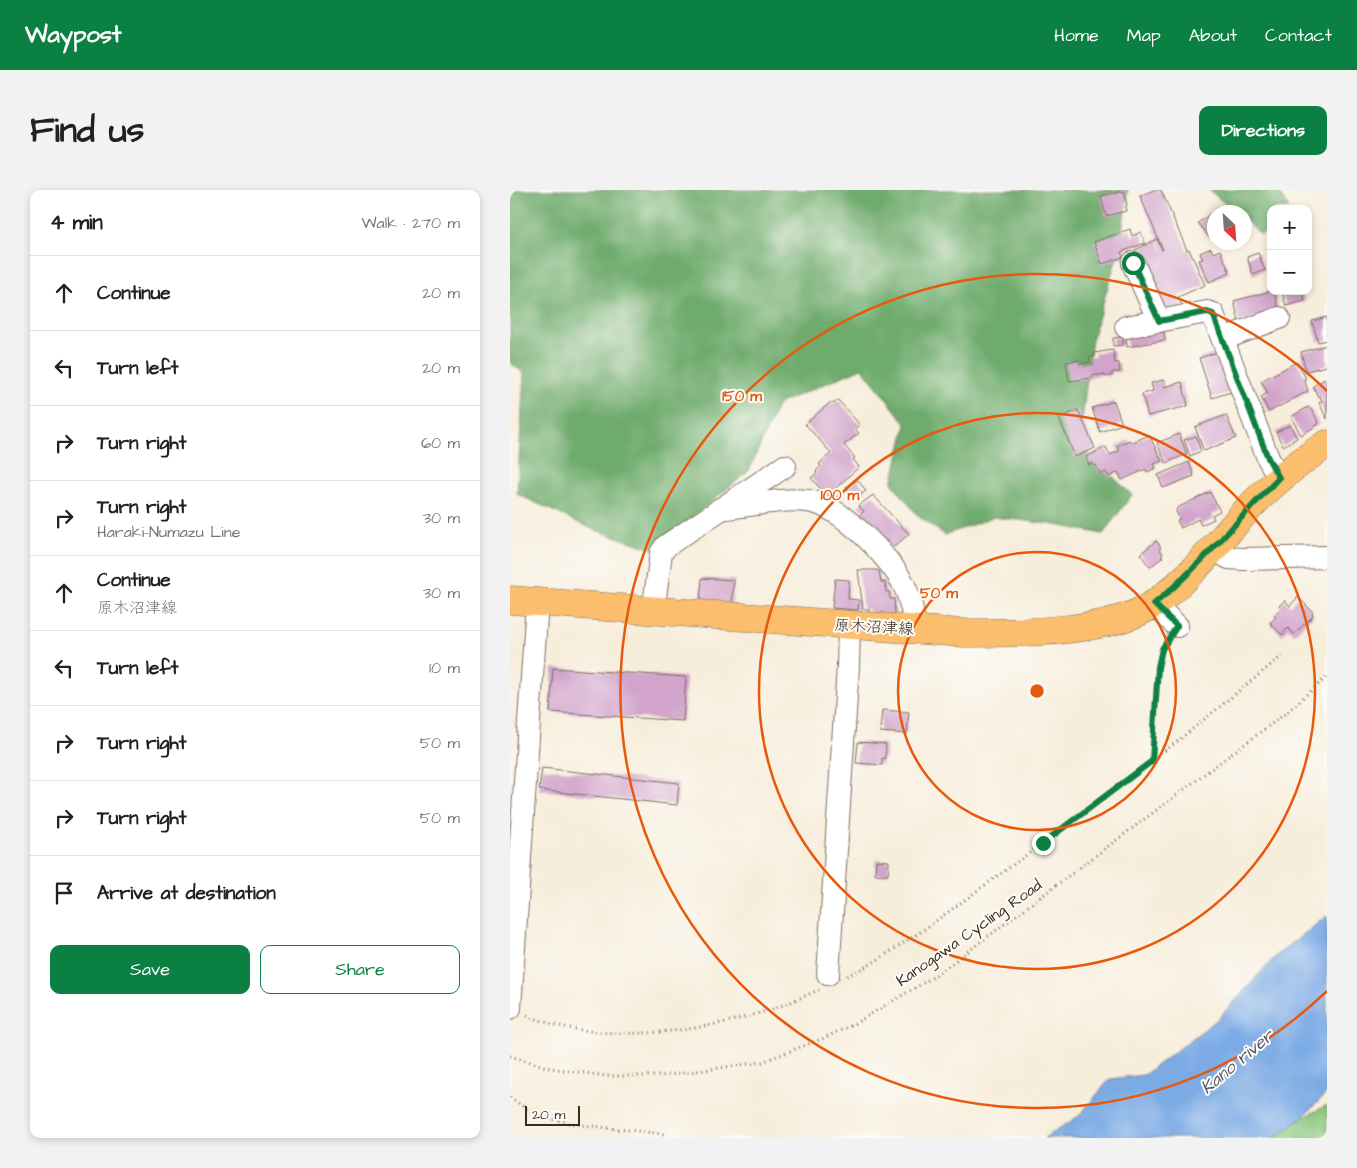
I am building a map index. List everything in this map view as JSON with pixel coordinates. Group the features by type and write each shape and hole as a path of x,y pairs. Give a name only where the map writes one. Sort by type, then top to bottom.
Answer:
{"main road":[{"name":"原木沼津線","path":"510,600 654,612 963,633 1059,630 1126,618 1154,604 1171,591 1279,478 1327,444"}],"street":[{"path":"1133,263 1159,321"},
{"path":"1126,327 1207,312 1213,314 1268,458 1279,478"},
{"path":"1223,339 1279,318"},
{"path":"654,612 661,553 666,546 785,466"},
{"path":"720,509 793,500 810,501 836,512 885,556 903,584 912,606 915,630"},
{"path":"1213,549 1229,558 1243,560 1327,557"},
{"path":"510,1008 537,602"},
{"path":"1154,604 1177,626"},
{"path":"832,980 848,666 848,626"}],"path":[{"path":"1152,761 1158,667 1162,649 1177,626"},
{"path":"510,1008 543,1022 589,1031 639,1034 683,1030 766,1012 832,980 872,964 922,931 1152,761 1283,655"},
{"name":"Kanogawa Cycling Road","path":"510,1056 550,1068 606,1076 661,1076 762,1062 824,1038 854,1024 935,976 1286,713 1327,677"},
{"path":"510,1097 535,1115 573,1124 664,1134"}],"green space":[{"path":"510,190 1128,190 1120,247 1092,339 1079,444 1132,495 1103,534 1051,524 993,517 945,535 919,517 892,483 906,424 862,368 778,404 749,471 653,549 592,529 517,494 524,373 510,363"},
{"path":"1209,190 1277,190 1287,205 1267,205 1267,230 1261,235 1252,227 1252,205 1227,205"},
{"path":"1327,1105 1327,1138 1274,1138 1304,1117"}],"water":[{"name":"Kano river","path":"1327,916 1327,1093 1304,1116 1274,1138 1044,1138 1079,1116 1110,1079 1144,1075 1218,1019 1277,955"}],"building":[{"path":"1154,190 1161,190 1187,250 1189,249 1205,285 1178,297 1183,308 1163,312 1135,250 1157,239 1163,250 1140,196"},
{"path":"1124,191 1126,211 1106,216 1101,196"},
{"path":"1207,216 1207,234 1198,223"},
{"path":"1130,229 1132,236 1141,232 1145,243 1121,252 1123,257 1102,264 1094,242"},
{"path":"1207,250 1212,250 1213,253 1220,250 1230,273 1209,282 1199,260 1203,259 1200,253"},
{"path":"1258,253 1265,270 1253,275 1247,257"},
{"path":"1267,292 1267,295 1275,295 1279,311 1239,322 1234,301"},
{"path":"1283,295 1303,295 1305,301 1286,306"},
{"path":"1327,317 1327,340 1318,342 1312,321"},
{"path":"1163,326 1165,340 1127,347 1125,333"},
{"path":"1123,337 1123,345 1113,346 1113,338"},
{"path":"1327,345 1327,366 1306,371 1301,352"},
{"path":"1113,350 1115,363 1119,363 1120,372 1112,372 1112,375 1105,377 1104,374 1092,376 1092,378 1069,381 1066,362 1079,360 1080,364 1090,362 1089,357 1095,356 1094,353"},
{"path":"1218,352 1231,392 1212,398 1199,358"},
{"path":"1297,362 1306,378 1304,379 1308,391 1269,412 1261,397 1268,393 1261,381"},
{"path":"1325,379 1327,382 1327,419 1319,403 1322,401 1320,396 1318,397 1313,386"},
{"path":"1163,380 1164,387 1182,382 1188,406 1148,416 1142,394 1153,391 1151,383"},
{"path":"838,400 860,425 855,429 859,433 844,445 855,458 853,459 859,467 827,496 811,478 821,466 819,464 831,453 805,424 831,402 833,404"},
{"path":"1114,401 1122,424 1100,432 1092,408"},
{"path":"1308,407 1319,424 1301,435 1291,417"},
{"path":"1078,410 1095,448 1075,457 1059,418"},
{"path":"1226,415 1236,438 1204,451 1195,427"},
{"path":"1290,425 1297,438 1283,446 1276,432"},
{"path":"1179,434 1187,454 1166,463 1157,443"},
{"path":"1149,435 1162,461 1154,464 1156,468 1147,472 1146,469 1122,480 1118,472 1109,477 1106,472 1100,474 1093,463 1089,465 1086,457 1106,447 1110,455 1119,451 1117,446 1129,440 1131,443"},
{"path":"1196,436 1201,451 1190,456 1184,440"},
{"path":"1189,462 1194,476 1163,488 1158,475"},
{"path":"858,480 866,491 854,499 846,487"},
{"path":"1210,492 1220,511 1212,515 1214,519 1201,525 1198,519 1181,528 1177,520 1180,519 1176,512 1177,508"},
{"path":"873,495 909,534 894,547 887,540 884,542 858,517 864,511 858,506"},
{"path":"1156,541 1161,547 1159,548 1163,557 1150,567 1140,554"},
{"path":"858,570 879,571 881,582 885,582 886,592 889,592 890,599 894,599 895,614 869,612 869,609 863,609"},
{"path":"702,578 734,580 732,604 700,602"},
{"path":"835,579 849,580 848,599 859,600 858,610 832,608"},
{"path":"1298,597 1312,611 1313,616 1294,634 1288,628 1282,635 1270,623 1276,617 1274,615 1281,608 1279,606 1285,600 1290,606"},
{"path":"553,668 686,677 683,721 550,712"},
{"path":"882,710 909,712 907,734 880,732"},
{"path":"858,742 886,744 885,759 882,758 882,765 856,763"},
{"path":"542,768 679,783 677,805 539,790"},
{"path":"876,860 889,861 888,875 875,874"}],"route":[{"path":"1043,843 1152,761 1158,667 1162,649 1177,626 1154,604 1171,591 1213,549 1248,509 1279,478 1268,458 1213,314 1207,312 1159,321 1133,263"}]}
